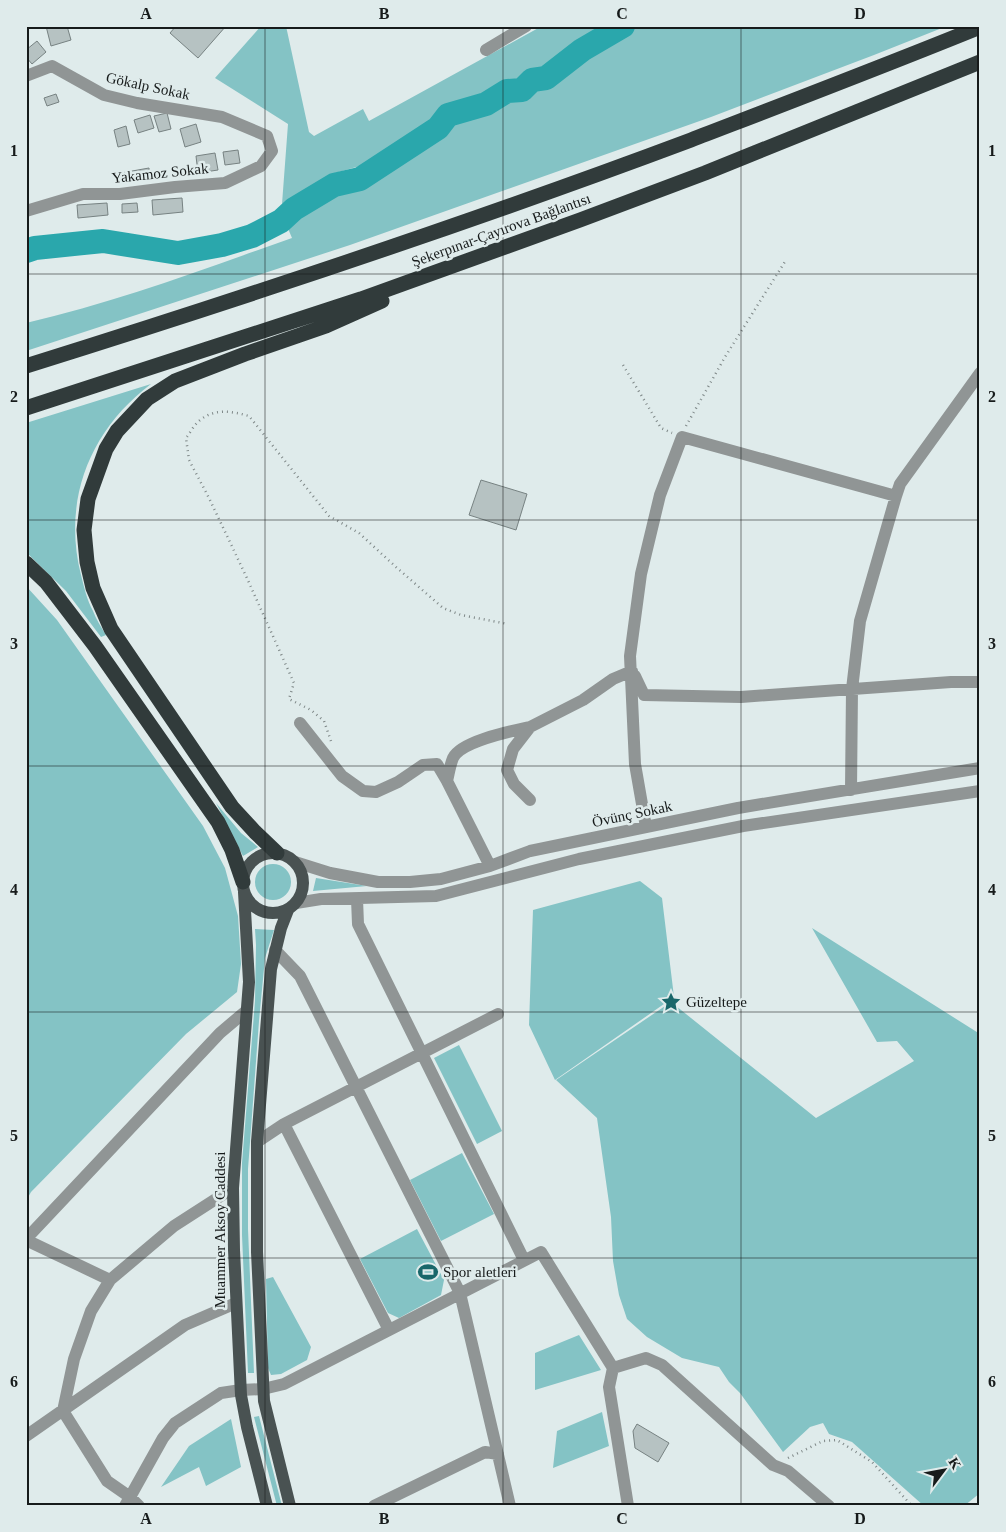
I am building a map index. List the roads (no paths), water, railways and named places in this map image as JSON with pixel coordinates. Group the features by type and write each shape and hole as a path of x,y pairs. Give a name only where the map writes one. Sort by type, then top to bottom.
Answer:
{"highway":[{"name":"Şekerpınar-Çayırova Bağlantısı","path":"26,366 247,295 485,214 689,140 980,27"},
{"name":"Şekerpınar-Çayırova Bağlantısı","path":"26,408 362,298 476,258 705,173 980,62"},
{"path":"277,853 232,807 112,629 93,588 86,562 84,530 91,490 106,450 116,431 147,399 176,381 326,326 476,258"},
{"path":"26,563 46,582 95,646 218,822 232,850 244,887"}],"main road":[{"path":"290,1506 263,1389 257,1252 257,1142 271,968 281,928 292,906 301,895 303,878 295,862 287,856 277,853 258,857 245,872 244,887 248,899 258,910 273,914 292,906"},
{"name":"Muammer Aksoy Caddesi","path":"244,887 249,982 233,1188 236,1303 241,1390 246,1423 267,1506"}],"street":[{"path":"486,50 526,26"},
{"name":"Gökalp Sokak","path":"26,76 52,66 104,95 137,103 222,117 267,136"},
{"name":"Yakamoz Sokak","path":"26,211 82,194 120,194 225,183 261,166 272,151 267,136"},
{"path":"851,790 852,689 860,621 896,496 900,484 980,373"},
{"path":"646,827 635,764 630,656 641,574 660,496 682,437 896,496"},
{"path":"632,671 644,695 741,698 951,682 980,682"},
{"path":"447,780 453,756 468,744 530,727 584,700 613,679 632,671"},
{"path":"300,723 342,776 363,791 376,792 398,782 423,765 437,764 490,866"},
{"path":"530,727 513,749 507,770 514,784 530,800"},
{"name":"Övünç Sokak","path":"295,862 330,873 378,882 410,882 441,878 490,866 530,851 738,808 980,768"},
{"path":"292,906 322,899 436,896 579,859 743,826 980,791"},
{"path":"356,899 358,924 524,1260"},
{"path":"275,950 300,976 460,1293 510,1506"},
{"path":"110,1280 26,1239 220,1033 246,1012"},
{"path":"257,1142 284,1124 498,1014"},
{"path":"284,1124 389,1330"},
{"path":"233,1188 174,1226 110,1280 91,1311 74,1359 63,1411 107,1481 131,1503 163,1438 176,1423 221,1393 263,1389 284,1384 541,1252 613,1368 609,1387 628,1506"},
{"path":"26,1436 185,1325 236,1303"},
{"path":"613,1368 646,1358 662,1365 773,1465 788,1471 829,1506"},
{"path":"374,1506 485,1452 498,1454"}],"waterway":[{"path":"26,251 35,248 103,241 178,253 222,245 252,236 281,221 294,209 334,185 360,179 438,128 448,115 486,104 507,91 522,90 532,80 546,78 582,50 623,26"}],"place":[{"name":"Güzeltepe","path":"671,1002"},
{"name":"Spor aletleri","path":"428,1272"}]}
